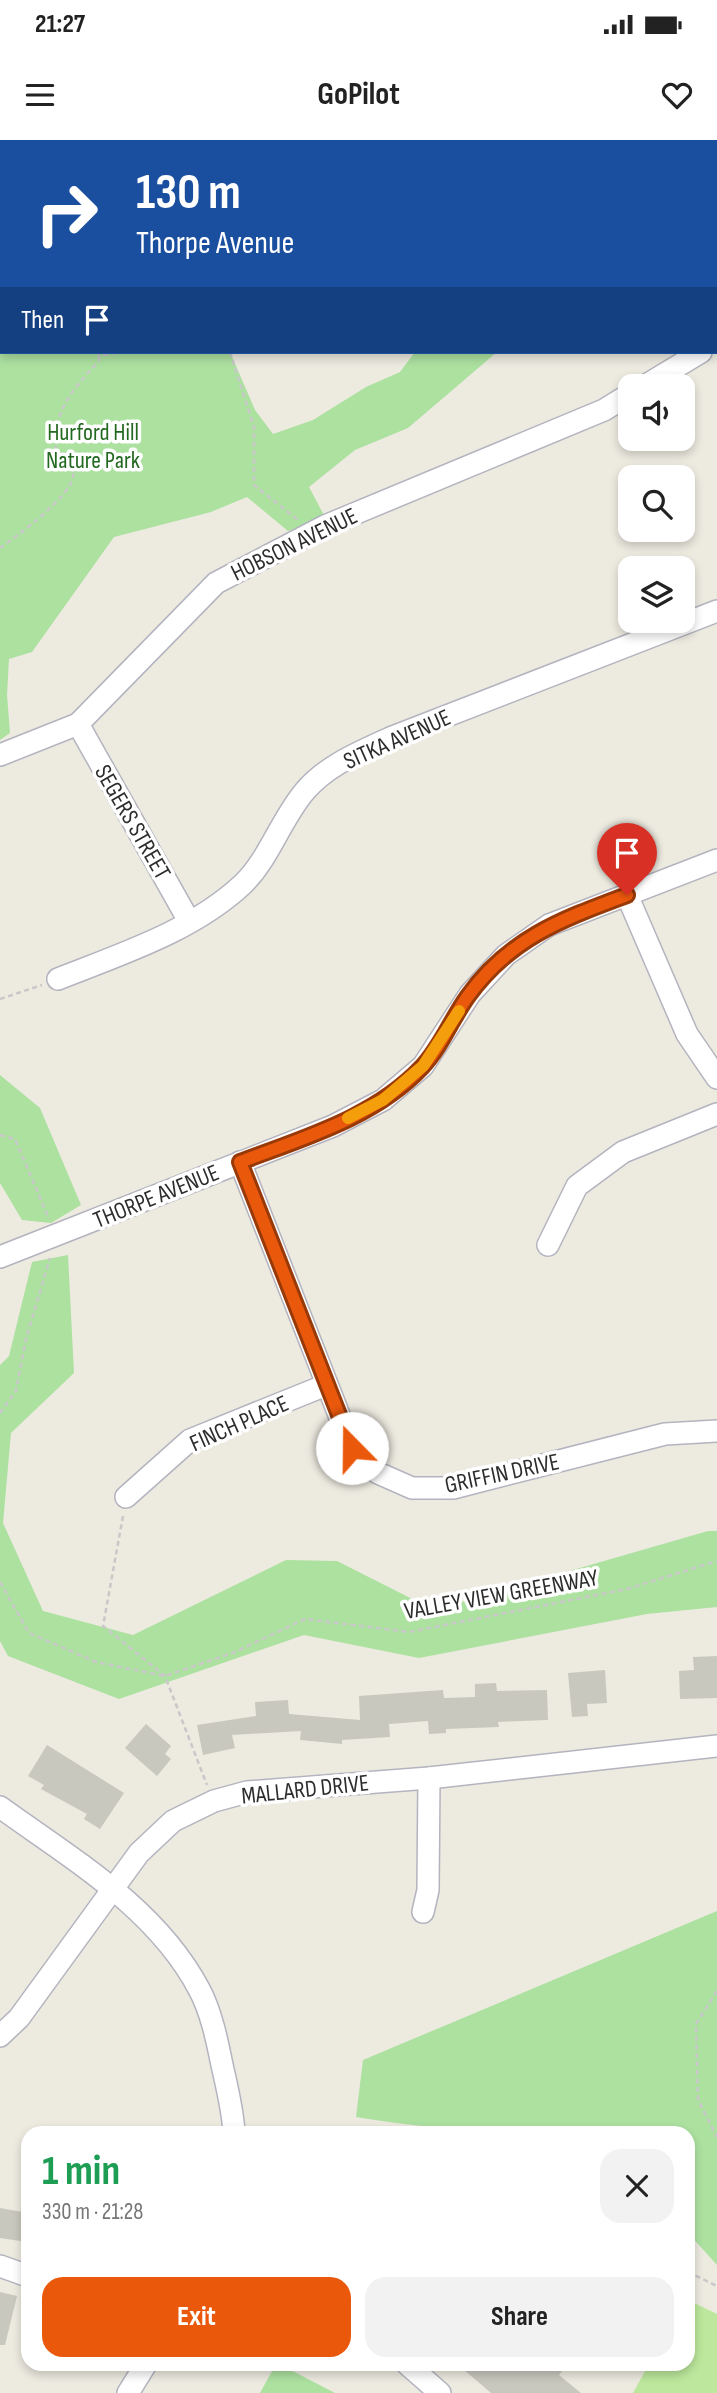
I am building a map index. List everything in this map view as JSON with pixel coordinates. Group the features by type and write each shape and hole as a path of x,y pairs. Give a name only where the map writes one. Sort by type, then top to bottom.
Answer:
{"street":[{"path":"665,374 698,354"},
{"name":"HOBSON AVENUE","path":"0,755 78,724 216,583 313,532 604,410 618,401"},
{"name":"SITKA AVENUE","path":"58,979 154,940 224,900 245,883 305,791 340,761 390,738 717,611"},
{"name":"SEGERS STREET","path":"78,724 189,921"},
{"name":"THORPE AVENUE","path":"0,1257 333,1126 383,1100 423,1066 470,994 506,955 549,925 717,860"},
{"path":"627,895 687,1034 717,1078"},
{"path":"548,1245 578,1186 623,1152 717,1114"},
{"name":"GRIFFIN DRIVE","path":"240,1162 352,1448 378,1473 412,1488 453,1488 665,1434 717,1431"},
{"name":"FINCH PLACE","path":"126,1497 190,1440 326,1385"},
{"name":"MALLARD DRIVE","path":"0,2036 19,2018 115,1891 139,1853 173,1821 214,1801 247,1792 429,1778 717,1745"},
{"path":"422,1912 428,1891 429,1778"},
{"path":"0,1807 115,1891 156,1929 181,1959 201,1991 216,2037 233,2126"},
{"path":"0,2266 21,2274"},
{"path":"128,2393 142,2371"},
{"path":"415,2371 440,2393"}],"path":[{"path":"0,548 47,510 73,478 71,465 56,450 54,430 68,393 99,361 99,354"},
{"path":"231,354 254,427 254,485 313,532"},
{"path":"0,999 58,979"},
{"path":"0,1135 15,1139 57,1236 26,1339 16,1391 0,1413"},
{"path":"126,1497 103,1626 165,1676 214,1801"},
{"name":"VALLEY VIEW GREENWAY","path":"165,1676 235,1652 304,1619 409,1632 627,1590 717,1561"},
{"path":"0,1582 29,1633 96,1662 165,1676"},
{"path":"717,1991 696,2024 698,2100 717,2137"},
{"path":"695,2275 717,2286"}],"green space":[{"name":"Hurford Hill Nature Park","path":"0,354 231,354 255,410 273,434 313,420 366,387 400,372 414,354 495,354 408,428 355,450 309,487 326,519 288,531 247,497 211,512 114,537 32,652 9,659 7,695 10,733 0,740"},
{"path":"0,1075 40,1108 81,1205 51,1223 22,1220 0,1183"},
{"path":"68,1255 74,1373 11,1433 3,1523 43,1611 133,1635 286,1560 337,1561 434,1610 708,1531 717,1531 717,1607 647,1614 419,1658 304,1635 119,1699 8,1656 0,1641 0,1365 9,1356 32,1262"},
{"path":"717,1911 717,2265 695,2241 695,2126 422,2126 356,2117 363,2060"},
{"path":"695,2303 717,2314 717,2393 633,2393 645,2371 695,2371"},
{"path":"272,2371 293,2371 335,2393 260,2393"}],"building":[{"path":"717,1656 717,1698 680,1699 679,1671 694,1670 693,1657"},
{"path":"605,1670 607,1703 587,1704 588,1716 572,1717 568,1673"},
{"path":"496,1683 497,1691 547,1690 548,1720 498,1722 499,1727 446,1729 446,1733 429,1734 428,1721 389,1724 390,1737 342,1740 342,1744 300,1740 301,1731 232,1735 235,1748 203,1755 197,1725 256,1716 255,1702 288,1700 289,1714 360,1720 359,1696 443,1690 444,1698 475,1697 475,1684"},
{"path":"146,1724 171,1746 165,1754 171,1759 157,1776 125,1748"},
{"path":"47,1745 124,1793 100,1829 84,1819 87,1814 41,1789 44,1785 28,1776"},
{"path":"0,2208 21,2212 21,2241 0,2238"},
{"path":"0,2292 17,2296 5,2345 0,2345"},
{"path":"465,2371 562,2371 559,2375 581,2393 491,2393"}],"slow traffic":[{"path":"348,1118 383,1100 423,1066 459,1011"}],"route":[{"path":"352,1448 240,1162 333,1126 383,1100 423,1066 470,994 506,955 549,925 627,895"}]}
